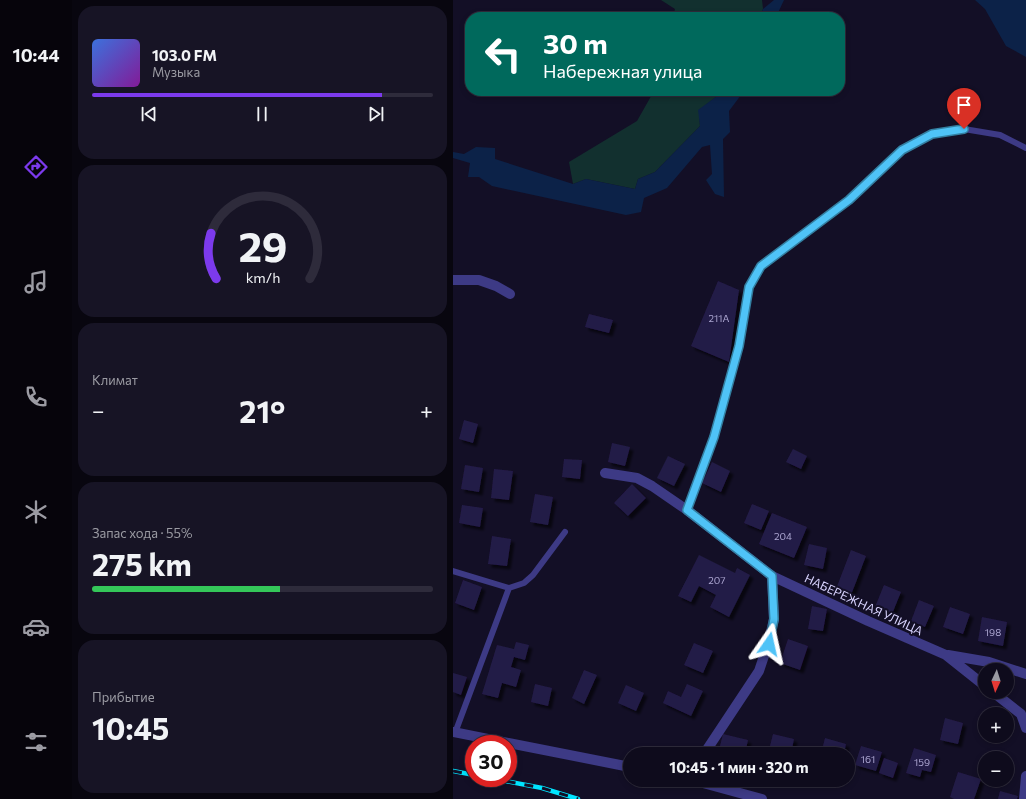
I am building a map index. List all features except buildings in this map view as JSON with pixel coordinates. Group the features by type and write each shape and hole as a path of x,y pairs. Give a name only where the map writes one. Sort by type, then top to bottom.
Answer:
{"street":[{"path":"453,280 479,280 496,286 509,294"},
{"name":"НАБЕРЕЖНАЯ УЛИЦА","path":"605,473 637,478 652,486 687,510 772,576 868,621 946,655 989,662 1026,674"},
{"path":"708,747 759,671 769,644 774,619 772,576"},
{"name":"НАБЕРЕЖНАЯ УЛИЦА","path":"946,655 978,680"},
{"path":"1002,699 1021,714 1026,728"},
{"path":"454,732 623,766"},
{"path":"1024,799 1026,776"},
{"path":"718,787 762,799"}],"lane":[{"path":"687,510 714,437 739,346 749,287 761,266 849,200 902,150 932,134 964,129 1000,135 1026,148"},
{"path":"453,571 509,588 524,583 533,575 565,532"},
{"path":"454,732 509,588"}],"green space":[{"path":"661,0 762,0 763,9 762,12 674,12 675,9"},
{"path":"651,96 717,96 699,110 700,126 655,172 638,179 635,189 586,179 573,184 569,162 637,121"}],"water":[{"path":"774,0 784,0 778,12 762,12 763,9"},
{"path":"975,0 1026,0 1026,57 1006,46 985,9"},
{"path":"717,96 740,96 729,111 730,132 723,139 724,197 715,194 706,180 712,174 710,145 702,147 667,188 644,198 641,212 626,215 492,186 479,177 468,177 470,163 453,158 453,152 464,154 476,147 495,148 495,159 573,184 586,179 635,189 638,179 655,172 700,126 698,110"}],"railway":[{"path":"453,771 465,773"},
{"path":"517,783 542,788 578,799"}],"route":[{"path":"769,644 774,619 772,576 687,510 714,437 739,346 749,287 761,266 849,200 902,150 932,134 964,129"}]}
